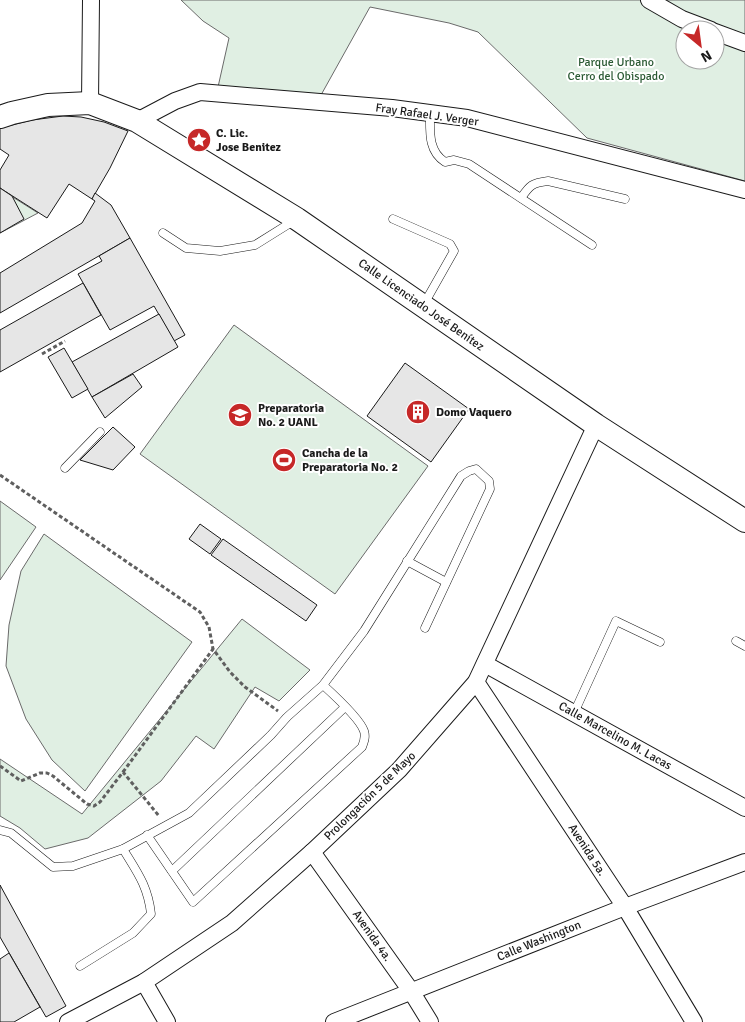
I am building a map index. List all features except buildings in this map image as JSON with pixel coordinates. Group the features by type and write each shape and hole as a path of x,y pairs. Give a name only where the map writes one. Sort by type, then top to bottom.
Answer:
{"street":[{"path":"0,117 12,112 48,105 90,104 91,0"},
{"path":"649,0 685,20"},
{"path":"725,36 745,43"},
{"name":"Fray Rafael J. Verger","path":"137,120 176,101 200,92 392,108 467,118 745,190"},
{"name":"Calle Licenciado José Benítez","path":"90,104 137,120 297,219 596,425 745,522"},
{"name":"Prolongación 5 de Mayo","path":"68,1022 144,982 232,923 312,852 399,770 476,682 596,425"},
{"name":"Calle Marcelino M. Lacas","path":"485,664 745,808"},
{"name":"Avenida 5a.","path":"476,682 625,907 694,1022"},
{"name":"Avenida 4a.","path":"312,852 411,991 430,1022"},
{"name":"Calle Washington","path":"334,1022 625,907 745,862"},
{"path":"144,982 167,1022"}],"lane":[{"path":"430,113 430,140 436,156 445,162 454,160 469,164 592,246"},
{"path":"521,198 528,188 535,183 548,181 625,200"},
{"path":"163,233 186,248 220,251 255,245 297,219"},
{"path":"393,219 450,244 454,251 423,306"},
{"path":"65,468 100,432"},
{"path":"0,830 11,833 53,867 73,866 122,849 189,812 287,717 324,685 364,631 461,476 476,469 489,481 490,489 425,628"},
{"path":"408,562 446,582"},
{"path":"574,713 616,621 660,642"},
{"path":"736,641 745,646"},
{"path":"147,835 193,902 362,747 365,732 324,685"},
{"path":"172,871 345,707"},
{"path":"80,966 132,933 151,914 149,898 143,882 122,849"}],"path":[{"path":"42,354 65,341"},
{"path":"0,475 200,612 209,627 213,649 245,688 287,717"},
{"path":"0,766 21,781 40,773 53,776 87,804 94,806 100,802 123,772 213,649"},
{"path":"123,772 166,825"}],"green space":[{"name":"Parque Urbano Cerro del Obispado","path":"181,0 745,0 745,181 587,138 478,32 449,23 370,7 316,104 218,87 229,38 203,21"},
{"path":"0,189 38,213 0,233"},
{"name":"Cancha de la Preparatoria No. 2","path":"234,325 428,466 335,594 140,454"},
{"path":"0,501 36,527 0,580"},
{"path":"44,534 192,642 85,791 52,760 26,719 6,666 9,625 21,571"},
{"path":"242,619 310,670 279,701 255,687 214,749 196,736 161,781 88,838 45,849 20,828 0,816 0,759 82,814"}],"place":[{"name":"C. Lic. Jose Benitez","path":"199,140"},
{"name":"Domo Vaquero","path":"418,412"},
{"name":"Preparatoria No. 2 UANL","path":"240,415"},
{"name":"Cancha de la Preparatoria No. 2","path":"284,460"}]}
